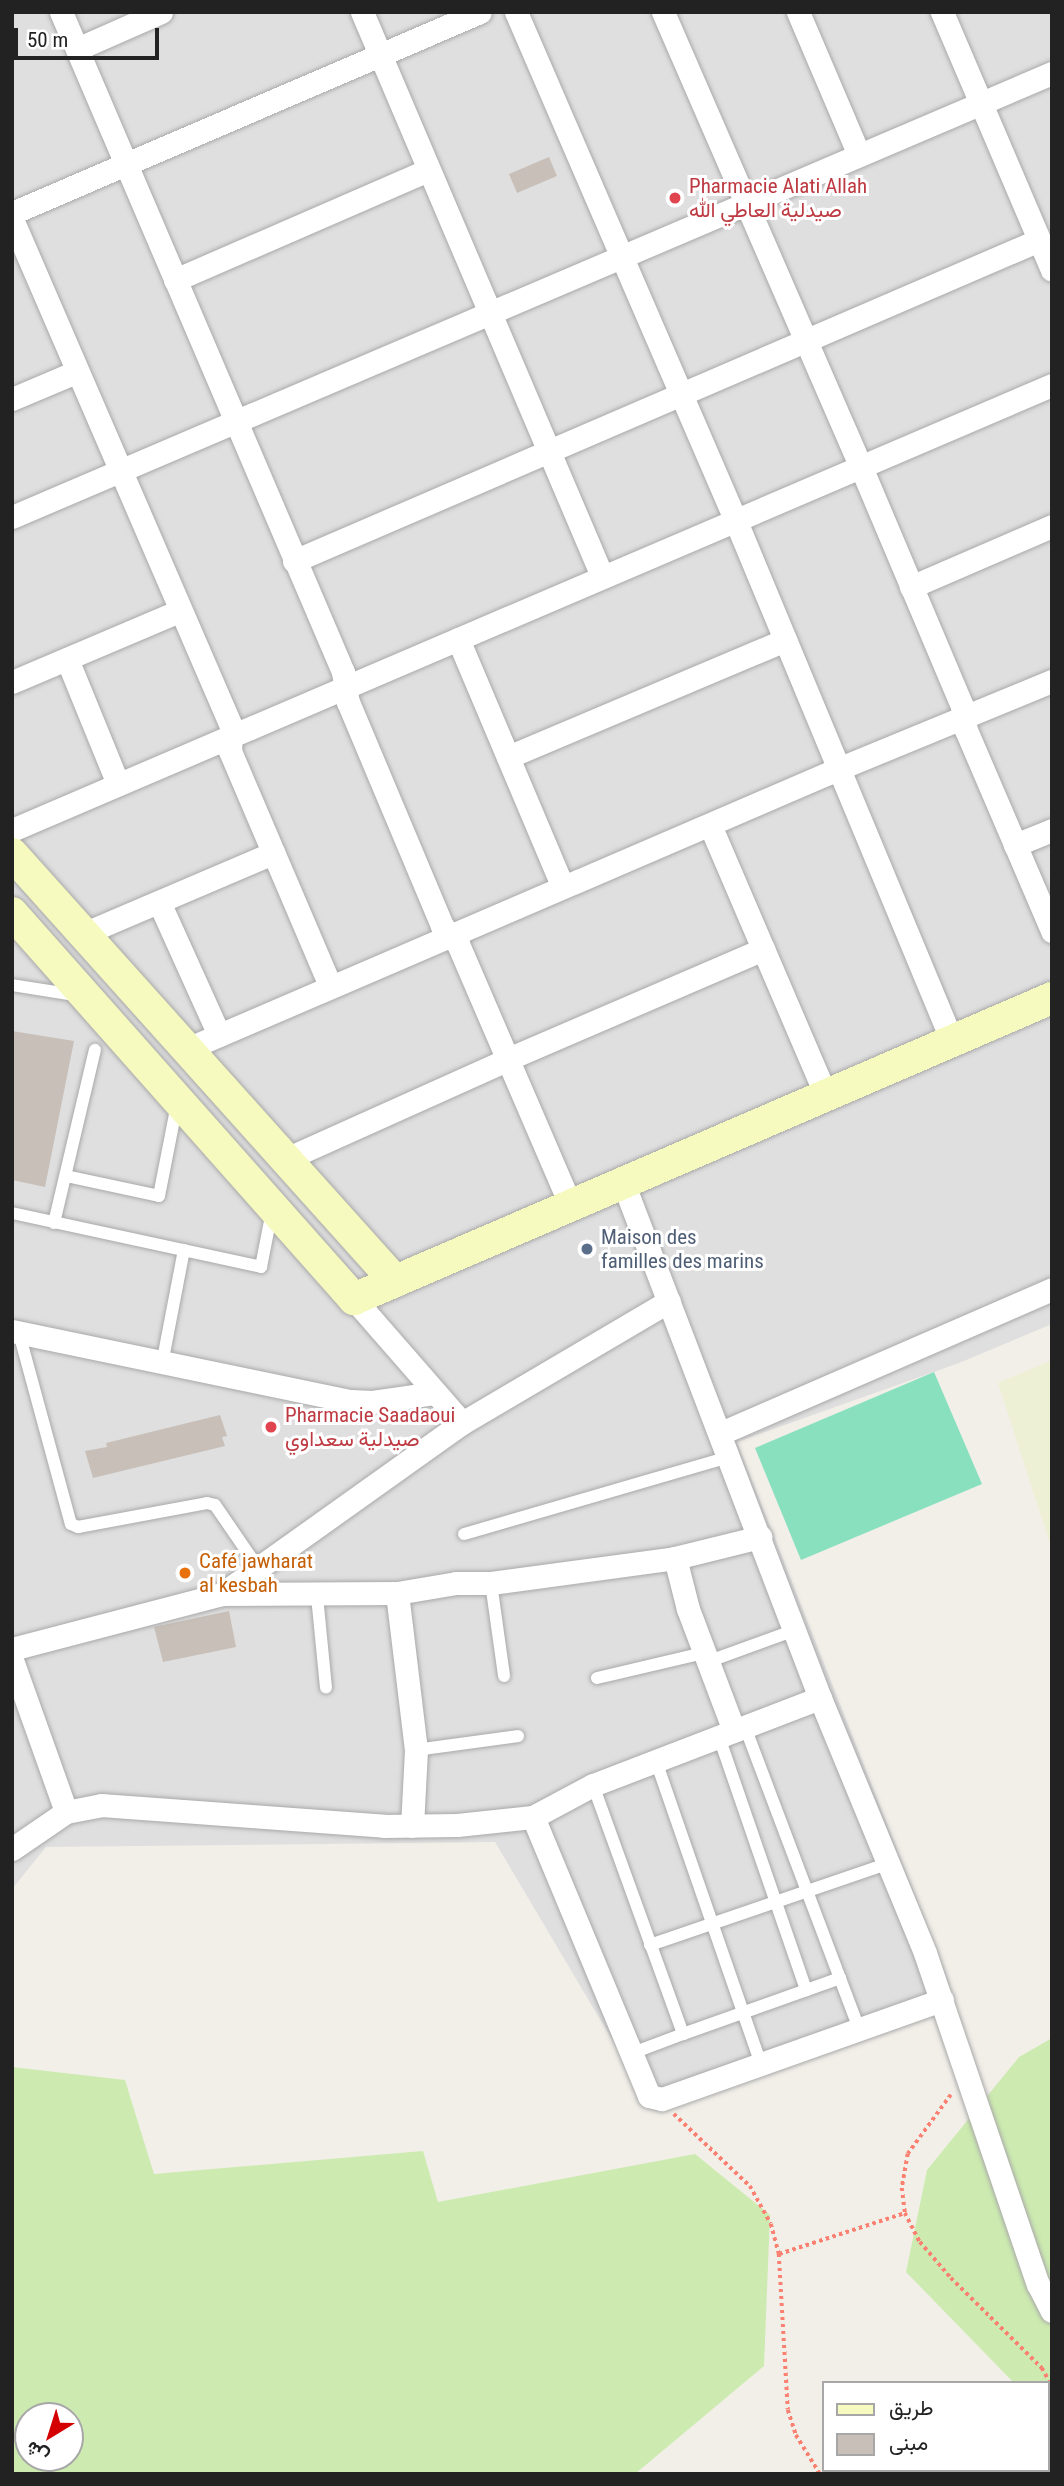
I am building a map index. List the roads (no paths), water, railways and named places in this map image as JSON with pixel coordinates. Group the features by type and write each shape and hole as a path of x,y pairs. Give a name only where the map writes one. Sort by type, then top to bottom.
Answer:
{"street":[{"path":"61,12 343,672 348,702 442,926 458,944 572,1207"},
{"path":"77,49 162,12"},
{"path":"362,12 602,576"},
{"path":"330,986 230,751 231,726 76,372 12,216 480,12"},
{"path":"516,12 735,519 952,1041"},
{"path":"663,12 861,467 962,706 966,730 1052,931"},
{"path":"797,12 859,155"},
{"path":"942,12 1052,270"},
{"path":"12,517 1052,73"},
{"path":"175,281 428,170"},
{"path":"294,561 1039,240"},
{"path":"12,399 76,372"},
{"path":"12,830 1052,385"},
{"path":"911,587 1052,526"},
{"path":"12,682 179,611"},
{"path":"458,639 563,887"},
{"path":"508,757 785,640"},
{"path":"67,659 118,784"},
{"path":"187,1049 838,769 1052,681"},
{"path":"710,825 826,1095"},
{"path":"1015,845 1052,830"},
{"path":"83,934 273,853"},
{"path":"12,854 395,1281"},
{"path":"159,902 219,1035"},
{"path":"12,913 273,1205 462,1423"},
{"path":"286,1159 763,949"},
{"path":"354,1298 624,1185 1052,998"},
{"path":"624,1185 820,1698 942,2000 1038,2284 1052,2311"},
{"path":"721,1433 1052,1290"},
{"path":"222,1594 462,1423 669,1300"},
{"path":"16,1332 351,1401 372,1402 435,1393"},
{"path":"12,1649 222,1594 317,1596 397,1593 456,1583 491,1583 675,1558 760,1537"},
{"path":"675,1558 705,1657 733,1732"},
{"path":"397,1593 416,1750 412,1826"},
{"path":"12,1660 66,1812"},
{"path":"12,1849 66,1812 84,1807 114,1805 289,1820 412,1826 533,1817 593,1785 820,1698"},
{"path":"533,1817 649,2096 662,2099 942,2000"}],"lane":[{"path":"12,985 86,997"},
{"path":"54,1223 95,1050"},
{"path":"66,1175 159,1196 178,1099"},
{"path":"12,1213 261,1267 273,1205"},
{"path":"162,1364 184,1250"},
{"path":"16,1332 71,1524 78,1527 207,1503 215,1505 259,1569"},
{"path":"464,1534 729,1457"},
{"path":"491,1583 504,1676"},
{"path":"317,1596 326,1688"},
{"path":"597,1678 705,1657 794,1630"},
{"path":"733,1732 807,1891 859,2028"},
{"path":"733,1732 776,1902 806,1990"},
{"path":"416,1750 517,1736"},
{"path":"656,1761 761,2064"},
{"path":"593,1785 683,2034"},
{"path":"650,1945 887,1864"},
{"path":"630,2054 840,1978"}],"place":[{"name":"Pharmacie Alati Allah صيدلية العاطي الله","path":"675,198"},
{"name":"Maison des familles des marins","path":"587,1249"},
{"name":"Pharmacie Saadaoui صيدلية سعداوي","path":"271,1427"},
{"name":"Café jawharat al kesbah","path":"185,1573"}]}
